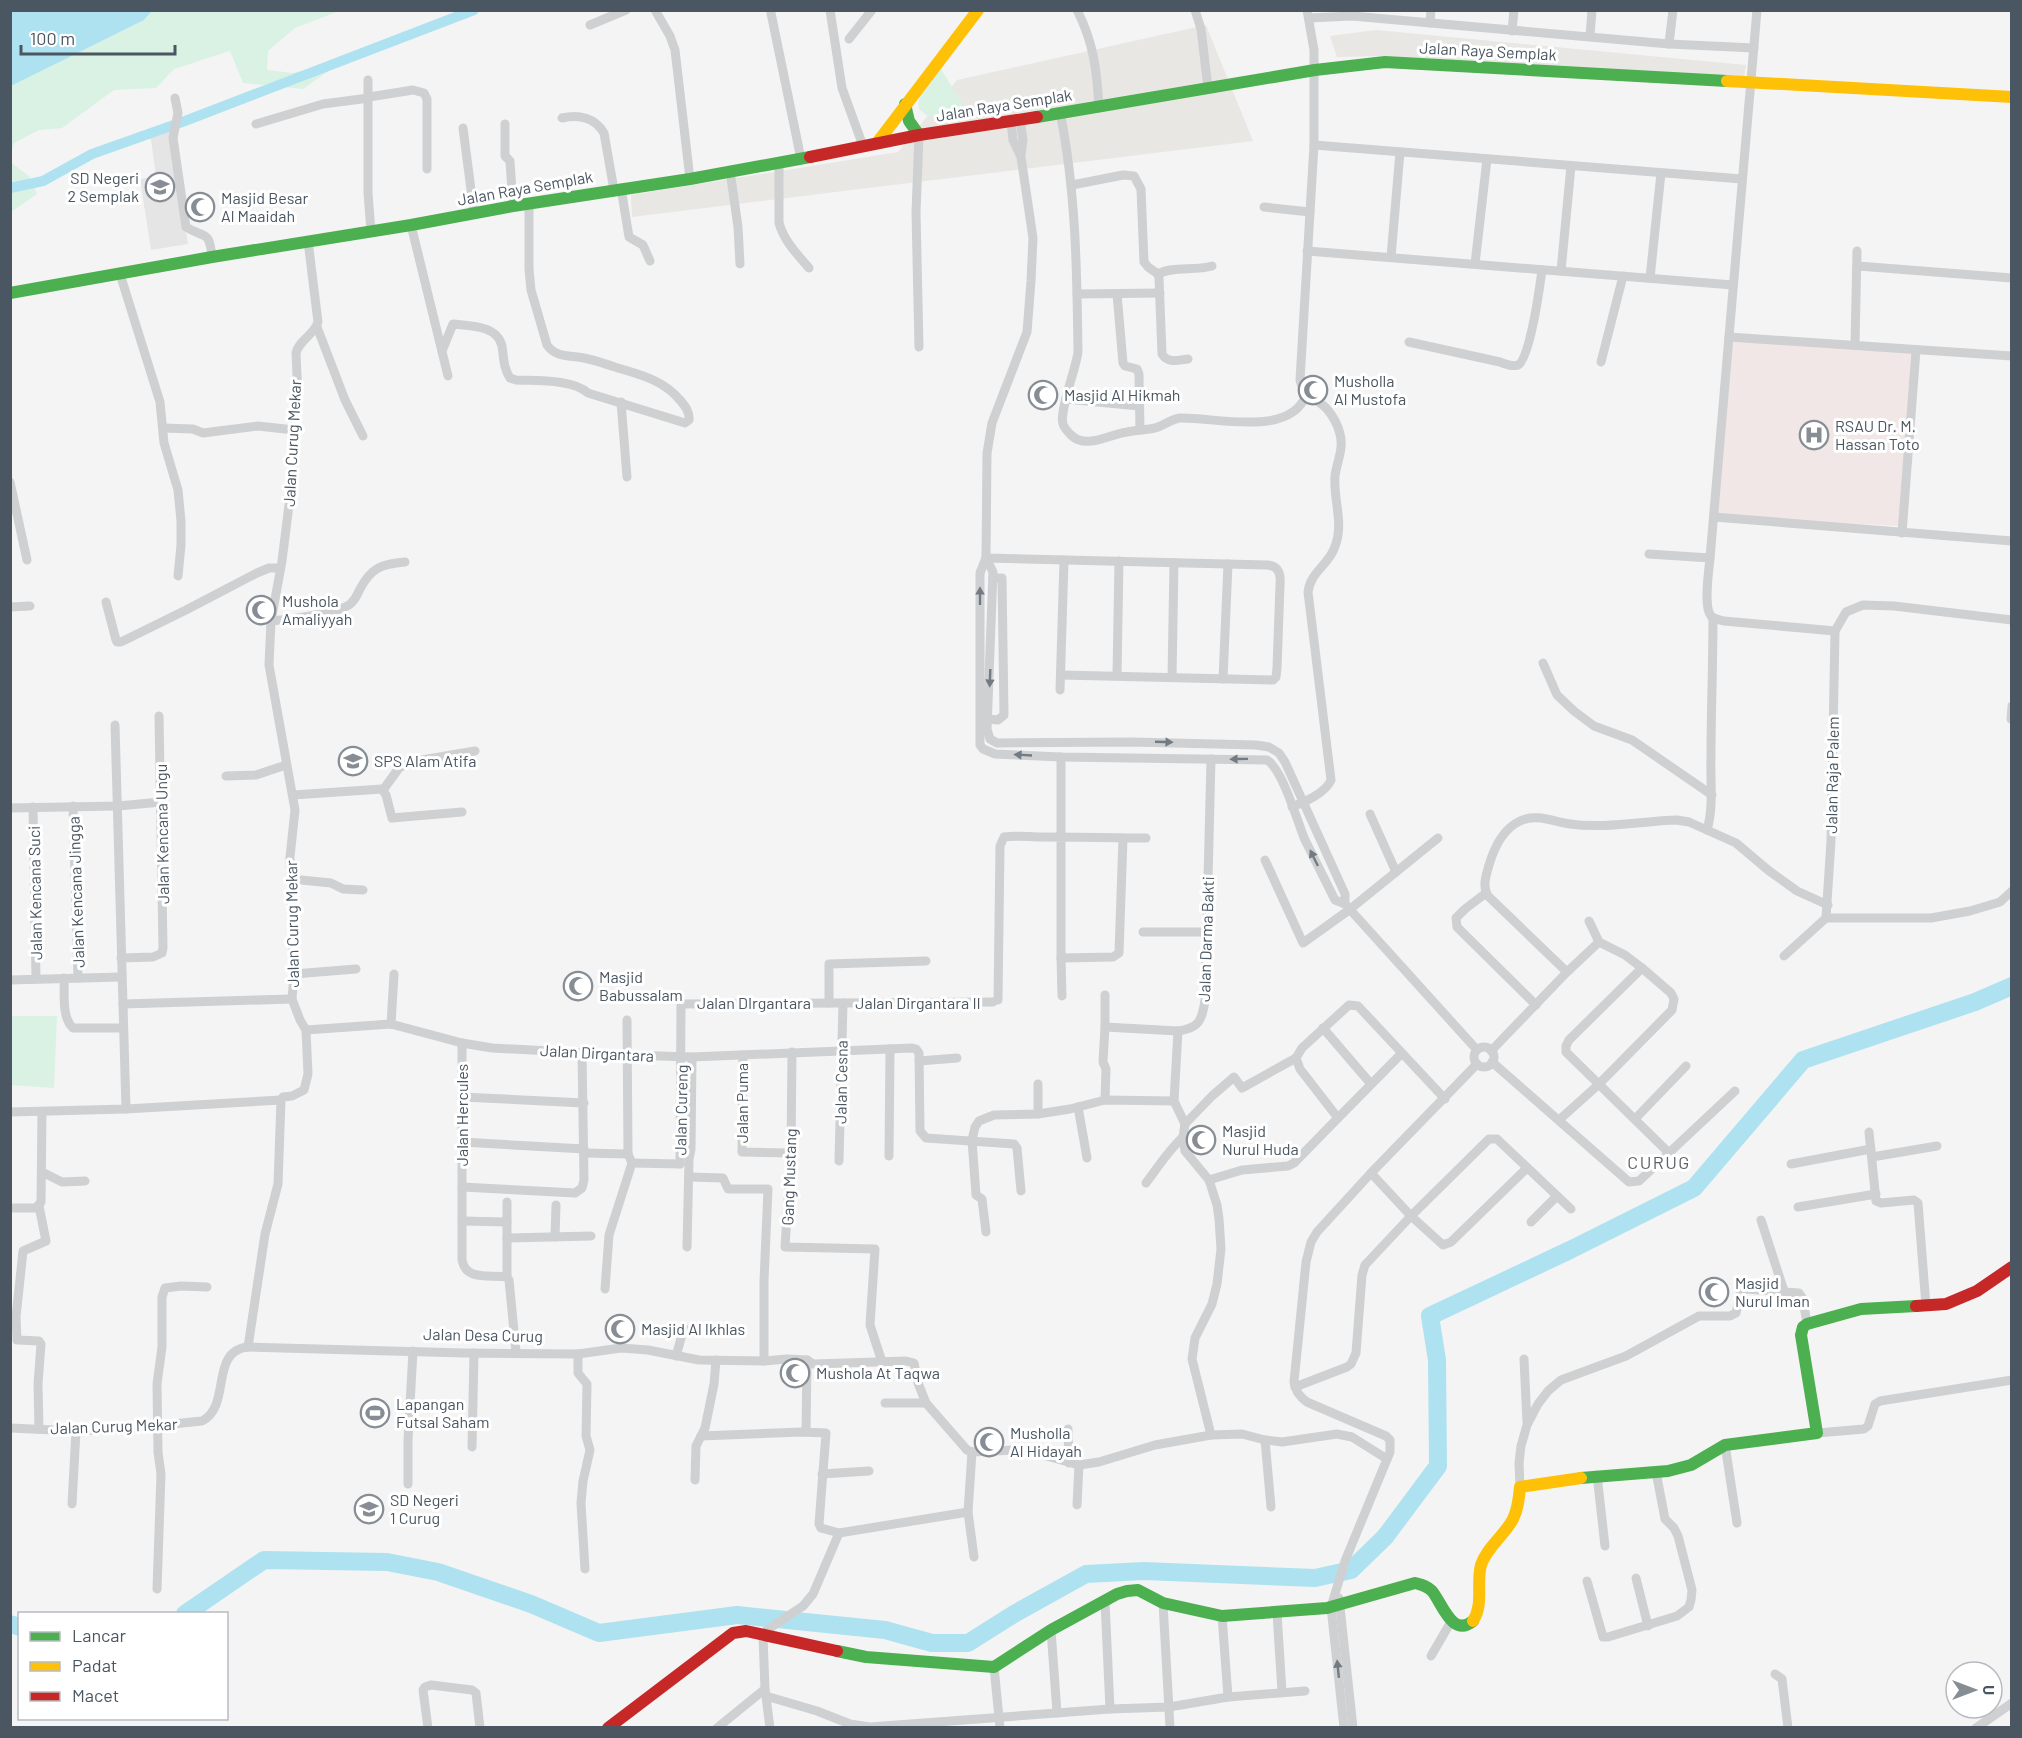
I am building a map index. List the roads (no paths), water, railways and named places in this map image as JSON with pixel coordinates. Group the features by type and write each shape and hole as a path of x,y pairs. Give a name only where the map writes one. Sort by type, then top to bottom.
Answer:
{"main road":[{"path":"877,143 978,10"},
{"name":"Jalan Raya Semplak","path":"10,292 779,163 919,135 1060,112 1099,108 1315,70 1385,62 2012,97"},
{"path":"905,104 906,118 910,127 919,135"},
{"path":"608,1728 615,1725 733,1633 746,1631 765,1633 866,1657 994,1667 1051,1630 1117,1594 1127,1591 1138,1590 1163,1603 1222,1616 1277,1613 1336,1606 1408,1585 1421,1584 1431,1588 1442,1610 1452,1620 1466,1625 1474,1623 1477,1619 1479,1575 1482,1562 1513,1518 1519,1501 1520,1487 1597,1475 1680,1469 1725,1445 1816,1433 1801,1335 1807,1324 1861,1310 1946,1304 1962,1299 2012,1267"}],"street":[{"path":"590,25 626,10"},
{"path":"655,10 675,50 690,178"},
{"path":"830,10 842,88 863,146"},
{"path":"849,39 872,10"},
{"path":"1077,10 1085,26 1095,59 1099,108"},
{"path":"1195,10 1201,29 1208,88"},
{"path":"1430,23 1431,10"},
{"path":"1512,31 1514,10"},
{"path":"1590,36 1592,10"},
{"path":"1669,44 1673,10"},
{"path":"1707,830 1711,817 1712,795 1710,769 1713,618 1708,610 1707,601 1757,10"},
{"path":"771,13 801,159"},
{"path":"1292,807 1329,785 1331,780 1308,592 1310,580 1327,562 1337,541 1340,520 1335,477 1342,447 1340,434 1327,409 1306,395 1300,380 1314,145 1315,70 1308,14 1352,13 1512,31 1669,44 1754,48"},
{"path":"368,80 368,193 371,232"},
{"path":"256,124 324,104 413,90 424,93 428,99 427,169"},
{"path":"175,98 178,113 173,138 186,227 206,236 211,244 212,257"},
{"path":"1060,112 1072,185 1078,352 1076,368 1062,417 1063,424 1074,438 1085,442 1155,428 1176,418 1229,422 1266,421 1296,411 1303,404 1306,395"},
{"path":"562,118 576,115 585,117 602,129 629,237 643,245 650,261"},
{"path":"1015,121 1013,140 1021,157 1033,238 1027,332 993,423 987,453 986,558 980,573 980,745 983,749 995,754 1267,760 1274,764 1335,900 1347,907 1477,1050"},
{"path":"505,124 505,156 510,162 513,206"},
{"path":"463,128 474,213"},
{"path":"919,135 916,212 920,347"},
{"path":"1314,145 1742,179"},
{"path":"1391,258 1400,152"},
{"path":"1475,264 1487,159"},
{"path":"779,163 781,231 791,247 809,267"},
{"path":"1561,271 1571,166"},
{"path":"730,171 738,227 740,264"},
{"path":"1650,278 1661,172"},
{"path":"1072,185 1123,175 1134,176 1141,189 1144,262 1158,274 1162,354 1170,361 1188,359"},
{"path":"442,351 453,324 488,330 495,333 500,341 503,361 510,378 567,384 584,389 588,393 685,423 689,418 685,406 678,397 653,378 586,358 551,352 531,290 529,204"},
{"path":"1264,207 1310,212"},
{"path":"411,225 448,376"},
{"path":"308,241 317,327 345,400 363,436"},
{"path":"1856,345 1857,250"},
{"path":"1307,251 1733,285"},
{"path":"1158,274 1171,269 1196,270 1212,266"},
{"path":"1858,266 2012,278"},
{"path":"1409,342 1500,363 1520,364 1529,345 1542,270"},
{"path":"120,274 160,402 164,443 178,490 181,521 178,576"},
{"path":"1600,362 1623,276"},
{"path":"1077,294 1160,293"},
{"path":"1117,294 1123,363 1125,366 1137,369 1139,374 1140,430"},
{"name":"Jalan Curug Mekar","path":"281,1100 283,1097 292,1096 304,1090 307,1083 306,1030 292,999 294,974 290,857 295,810 268,665 271,621 289,510 298,397 296,353 297,347 317,327"},
{"path":"1729,337 2012,356"},
{"path":"1902,532 1916,350"},
{"path":"1066,399 1139,406"},
{"path":"621,402 627,477"},
{"path":"163,428 194,429 203,433 258,426 294,430"},
{"path":"10,482 27,560"},
{"path":"1714,517 2012,541"},
{"path":"1649,554 1710,558"},
{"path":"986,558 1273,565 1279,572 1277,668 1276,677 1270,681 1061,675"},
{"path":"986,558 993,572 988,735 997,743 1132,742 1269,747 1279,753 1292,774 1302,802 1345,894 1347,907"},
{"path":"1060,690 1064,560"},
{"path":"1117,675 1119,561"},
{"path":"271,621 348,606 369,574 381,565 405,562"},
{"path":"1172,677 1174,563"},
{"path":"1223,679 1228,564"},
{"path":"106,602 116,640 121,642 257,573 269,568 280,568"},
{"path":"988,719 998,720 1004,715 1002,578 993,578"},
{"path":"1713,618 1724,621 1834,631 1846,612 1863,605 1894,606 2012,620"},
{"path":"10,607 30,606"},
{"name":"Jalan Raja Palem","path":"1826,918 1832,800 1834,631"},
{"path":"1543,663 1557,695 1574,711 1594,726 1632,740 1712,795"},
{"path":"2011,719 2012,706"},
{"name":"Jalan Kencana Ungu","path":"121,958 153,957 162,953 164,940 159,716"},
{"path":"115,724 126,1109"},
{"path":"1132,742 1132,758"},
{"path":"383,790 399,768 410,762 475,751"},
{"path":"1061,757 1062,996"},
{"name":"Jalan Darma Bakti","path":"1178,1031 1191,1029 1199,1023 1204,1009 1211,759"},
{"path":"226,776 256,775 286,765"},
{"path":"293,795 383,790"},
{"path":"383,790 392,818 462,812"},
{"path":"10,808 118,806 161,802"},
{"name":"Jalan Kencana Jingga","path":"73,806 78,978"},
{"name":"Jalan Kencana Suci","path":"33,807 36,979"},
{"path":"1370,814 1396,872"},
{"path":"1567,972 1486,893 1485,882 1494,849 1508,829 1522,820 1543,818 1570,824 1589,825 1677,820 1736,843 1797,891 1828,905"},
{"name":"Jalan Dirgantara II","path":"843,1003 995,1001 1002,841 1004,837 1010,836 1062,837"},
{"path":"1062,837 1146,838"},
{"path":"1061,958 1113,957 1119,953 1123,838"},
{"path":"1265,860 1303,943 1438,838"},
{"path":"291,879 331,883 343,889 363,890"},
{"path":"1784,956 1826,918 1931,918 1970,911 2000,902 2012,891"},
{"path":"1486,893 1456,918 1457,927 1536,1005"},
{"path":"1558,1120 1598,1085 1672,1010 1674,1005 1671,993 1642,968 1625,955 1599,942 1589,921"},
{"path":"1143,932 1207,933"},
{"path":"1491,1051 1599,942"},
{"path":"829,1003 829,964 926,961"},
{"path":"1642,968 1569,1040 1566,1052 1668,1152"},
{"path":"294,974 357,969"},
{"path":"391,1024 394,974"},
{"path":"10,980 121,977"},
{"path":"64,978 66,1017 69,1025 73,1028 123,1028"},
{"path":"1105,995 1103,1062 1106,1069 1105,1100"},
{"path":"123,1004 292,999"},
{"name":"Jalan DIrgantara","path":"681,1057 681,1004 843,1003"},
{"name":"Jalan Cesna","path":"839,1161 843,1003"},
{"path":"1185,1124 1234,1077 1242,1088 1296,1058 1302,1048 1346,1006 1355,1004 1445,1099"},
{"path":"605,1288 609,1235 630,1158 627,1020"},
{"name":"Jalan Dirgantara","path":"306,1030 391,1024 462,1043 492,1048 681,1057 890,1049"},
{"path":"1105,1027 1178,1031 1174,1101 1185,1124 1183,1137 1185,1151 1209,1180 1219,1219 1220,1265 1212,1304 1195,1338 1192,1359 1211,1435"},
{"path":"1323,1028 1371,1084"},
{"name":"Jalan Hercules","path":"462,1043 462,1260 466,1270 476,1276 507,1277"},
{"path":"889,1156 890,1049 902,1047 916,1049 919,1053 920,1131 926,1138 1014,1144 1017,1148 1021,1191"},
{"path":"1477,1064 1474,1055 1483,1047 1491,1051 1492,1062"},
{"name":"Gang Mustang","path":"792,1052 791,1153 784,1247 875,1249 870,1325 882,1362"},
{"path":"462,1187 574,1193 583,1185 582,1053"},
{"name":"Jalan Puma","path":"743,1054 742,1152 791,1153"},
{"path":"1209,1180 1242,1170 1288,1166 1294,1163 1401,1054"},
{"name":"Jalan Cureng","path":"681,1057 685,1161"},
{"name":"Jalan Cureng","path":"685,1161 691,1149 692,1057"},
{"path":"919,1061 957,1058"},
{"path":"1296,1058 1300,1069 1338,1118"},
{"path":"1477,1064 1485,1066 1492,1062"},
{"path":"1492,1062 1629,1182 1638,1181 1735,1091"},
{"path":"1344,1728 1336,1606 1337,1584 1391,1446 1386,1436 1307,1402 1301,1398 1295,1388 1306,1262 1311,1242 1317,1232 1477,1064"},
{"path":"1635,1119 1686,1066"},
{"path":"1038,1084 1038,1114"},
{"path":"462,1097 584,1103"},
{"path":"10,1112 126,1109 281,1100 278,1184 265,1234 248,1347"},
{"path":"986,1232 982,1199 976,1195 972,1140 979,1121 994,1115 1038,1114 1105,1100 1174,1101"},
{"path":"1078,1107 1087,1158"},
{"path":"39,1429 38,1384 41,1344 39,1341 17,1340 13,1317 23,1251 46,1241 39,1206 42,1172 42,1112"},
{"path":"1869,1132 1876,1201 1881,1203 1914,1200 1918,1203 1926,1306"},
{"path":"1146,1183 1169,1149 1183,1137"},
{"path":"1295,1388 1351,1364 1356,1353 1363,1270 1411,1216 1492,1138 1497,1139 1571,1209"},
{"path":"462,1142 685,1161 689,1177 687,1247"},
{"path":"1791,1164 1937,1146"},
{"path":"1371,1173 1440,1244 1447,1244 1527,1168"},
{"path":"42,1172 62,1182 85,1181"},
{"path":"689,1177 723,1178 728,1189 768,1189 764,1264 764,1361"},
{"path":"1798,1207 1876,1194"},
{"path":"1531,1222 1557,1196"},
{"path":"507,1202 507,1277 516,1352"},
{"path":"555,1237 556,1205"},
{"path":"10,1208 39,1206"},
{"path":"1761,1220 1784,1291"},
{"path":"462,1221 507,1222"},
{"path":"507,1238 591,1236"},
{"path":"157,1589 161,1474 158,1452 157,1384 163,1341 164,1291 165,1288 175,1286 207,1287"},
{"path":"1520,1487 1519,1463 1527,1425 1543,1398 1561,1380 1626,1356 1699,1316 1733,1315 1737,1310 1740,1294 1746,1289 1784,1291 1802,1295 1807,1324"},
{"path":"676,1356 684,1328"},
{"name":"Jalan Curug Mekar","path":"10,1428 76,1431 193,1423 207,1418 217,1404 223,1370 232,1353 240,1348 248,1347"},
{"name":"Jalan Desa Curug","path":"248,1347 578,1354 621,1348 648,1350 699,1360 787,1359 807,1360 813,1364 914,1363 918,1383 926,1403 967,1450 972,1452"},
{"path":"408,1484 413,1351"},
{"path":"472,1447 474,1353"},
{"path":"578,1354 578,1373 587,1384 586,1436 590,1450 581,1503 585,1569"},
{"path":"1524,1359 1527,1425"},
{"path":"695,1480 696,1446 705,1428 714,1384 716,1360"},
{"path":"806,1432 807,1360"},
{"path":"1816,1433 1864,1429 1868,1426 1875,1404 1880,1401 2012,1380"},
{"path":"885,1403 926,1403"},
{"path":"1068,1430 1074,1464 1077,1505"},
{"path":"72,1504 76,1431"},
{"path":"701,1436 826,1433 819,1524 821,1527 839,1533 969,1512"},
{"path":"974,1557 969,1512 972,1452 1015,1450 1074,1464 1099,1462 1155,1445 1211,1435 1242,1434 1282,1442 1337,1434 1352,1437 1387,1459"},
{"path":"1265,1440 1270,1508"},
{"path":"1725,1445 1737,1523"},
{"path":"822,1474 869,1471"},
{"path":"1587,1581 1603,1637 1677,1616 1689,1607 1692,1590 1677,1532 1665,1519 1656,1472"},
{"path":"1597,1475 1605,1546"},
{"path":"770,1728 765,1692 765,1633 802,1606 813,1594 839,1533"},
{"path":"1636,1578 1648,1626"},
{"path":"1105,1602 1110,1709"},
{"path":"1163,1603 1170,1728"},
{"path":"1336,1606 1353,1728"},
{"path":"1277,1613 1282,1692"},
{"path":"1222,1616 1228,1697"},
{"path":"1431,1656 1452,1620"},
{"path":"1051,1630 1057,1713"},
{"path":"994,1667 1000,1723"},
{"path":"1775,1674 1782,1679 1788,1728"},
{"path":"428,1728 423,1690 431,1685 472,1690 476,1693 480,1728"},
{"path":"765,1692 850,1724 870,1727 1000,1723 1057,1713 1169,1707 1228,1697 1305,1691"},
{"path":"717,1728 765,1692"},
{"path":"1976,1728 2012,1703"}],"water":[{"path":"11,10 152,11 144,20 11,86"}],"waterway":[{"path":"10,188 43,181 92,154 185,121 474,10"},
{"path":"188,1612 264,1560 387,1562 438,1572 531,1604 599,1633 737,1615 885,1630 932,1643 968,1643 1014,1614 1086,1574 1144,1571 1315,1578 1351,1570 1385,1537 1438,1466 1437,1360 1430,1316 1694,1188 1803,1060 1975,1002 2012,986"},
{"path":"10,1624 18,1626"}],"place":[{"name":"SD Negeri 2 Semplak","path":"160,187"},
{"name":"Masjid Besar Al Maaidah","path":"200,207"},
{"name":"Musholla Al Mustofa","path":"1313,390"},
{"name":"Masjid Al Hikmah","path":"1043,395"},
{"name":"RSAU Dr. M. Hassan Toto","path":"1814,435"},
{"name":"Mushola Amaliyyah","path":"261,610"},
{"name":"SPS Alam Atifa","path":"353,761"},
{"name":"Masjid Babussalam","path":"578,986"},
{"name":"Masjid Nurul Huda","path":"1201,1140"},
{"name":"Masjid Nurul Iman","path":"1714,1292"},
{"name":"Masjid Al Ikhlas","path":"620,1329"},
{"name":"Mushola At Taqwa","path":"795,1373"},
{"name":"Lapangan Futsal Saham","path":"375,1413"},
{"name":"Musholla Al Hidayah","path":"989,1442"},
{"name":"SD Negeri 1 Curug","path":"369,1509"}],"district":[{"name":"CURUG","path":"1659,1163"}]}
